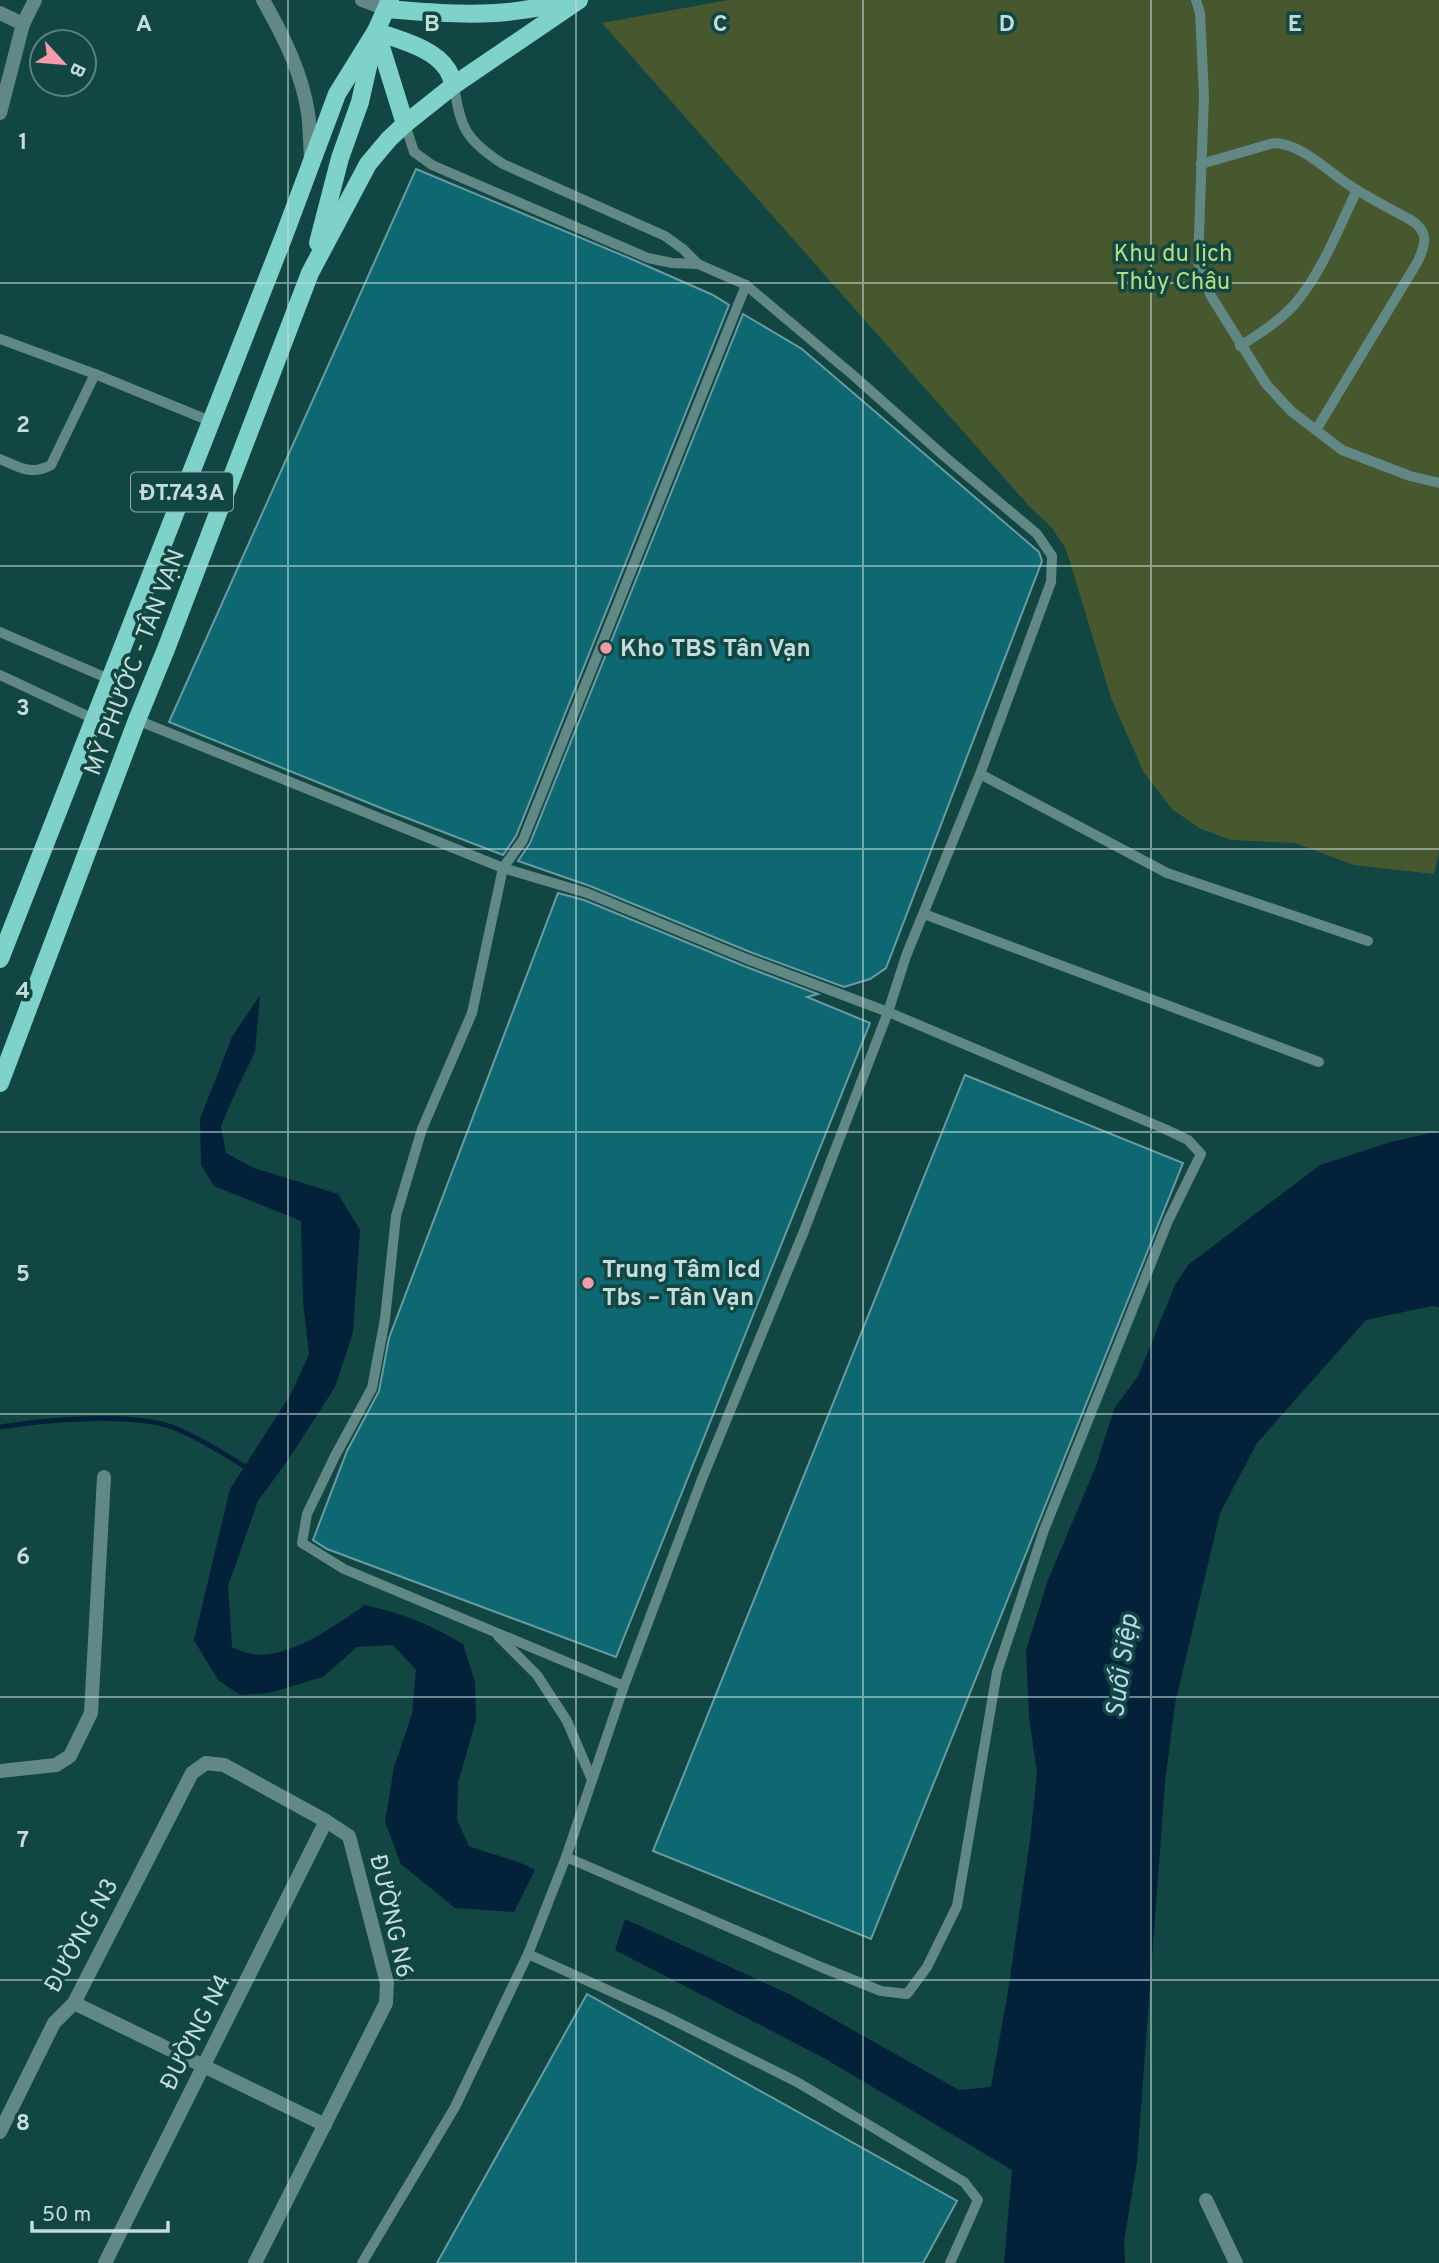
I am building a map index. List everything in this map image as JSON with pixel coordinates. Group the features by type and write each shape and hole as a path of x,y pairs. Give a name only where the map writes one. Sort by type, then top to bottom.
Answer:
{"main road":[{"name":"MỸ PHƯỚC - TÂN VẠN","path":"0,959 284,236 337,94 376,31 388,5 466,14 528,10 579,0"},
{"name":"MỸ PHƯỚC - TÂN VẠN","path":"0,1083 310,273 368,164 405,124 454,85 579,0"},
{"path":"376,31 435,57 447,68 454,85"},
{"path":"376,31 405,124"},
{"name":"ĐT.743A","path":"310,273 331,191 352,155 375,86 376,31"}],"street":[{"path":"0,113 23,24 35,0"},
{"path":"263,0 283,35 298,75 308,113 311,158"},
{"path":"362,0 388,5"},
{"path":"0,13 23,24"},
{"path":"0,1771 56,1765 70,1756 90,1713 104,1477"},
{"name":"ĐƯỜNG N6","path":"206,1763 225,1765 349,1836 387,1983 386,2003 255,2263"},
{"name":"ĐƯỜNG N3","path":"0,2132 54,2023 74,2003 192,1773 206,1763"},
{"name":"ĐƯỜNG N4","path":"105,2263 326,1821"},
{"path":"74,2003 324,2125"},
{"path":"1206,2200 1236,2263"}],"lane":[{"path":"1196,0 1200,13 1204,96 1198,263 1212,296 1240,346 1266,384 1291,411 1342,450 1409,476 1439,483"},
{"path":"454,85 458,116 470,138 485,152 503,164 665,236 698,264"},
{"path":"362,2263 455,2107 528,1954 566,1857 624,1686 702,1479 804,1231 888,1012 906,956 980,774 1051,582 1052,556 1037,534 746,285 698,264 649,258 432,165 414,152 405,124"},
{"path":"1201,164 1274,143 1284,143 1357,190 1419,225 1425,234 1425,246 1411,272 1316,430"},
{"path":"1240,346 1274,324 1306,289 1357,190"},
{"path":"624,1686 344,1569 302,1543 307,1514 372,1388 385,1319 396,1216 422,1129 472,1013 503,868 523,840 746,285"},
{"path":"0,339 210,421"},
{"path":"0,459 29,470 41,471 51,465 94,374"},
{"path":"0,632 109,680"},
{"path":"0,676 94,719"},
{"path":"137,720 503,868 587,893 747,959 888,1012 1165,1129 1188,1140 1201,1154 1168,1221 1049,1517 997,1672 957,1906 927,1967 907,1994 881,1991 821,1967 566,1857"},
{"path":"980,774 1167,873 1368,941"},
{"path":"924,914 1319,1062"},
{"path":"494,1632 537,1675 567,1721 592,1780"},
{"path":"528,1954 663,2015 797,2082 964,2182 978,2200 950,2263"}],"green space":[{"name":"Khu du lịch Thủy Châu","path":"728,0 1439,0 1439,851 1434,874 1354,865 1295,843 1231,840 1201,829 1173,810 1144,773 1111,698 1066,549 1052,528 1030,507 602,23"}],"water":[{"path":"260,995 255,1052 221,1126 226,1153 254,1168 338,1194 360,1230 353,1332 335,1387 258,1501 228,1586 232,1647 253,1654 282,1651 312,1639 365,1605 416,1620 463,1644 475,1682 476,1720 458,1783 457,1820 469,1846 535,1870 514,1912 455,1908 401,1864 385,1822 394,1767 412,1714 416,1670 393,1645 357,1647 323,1677 269,1693 240,1695 218,1680 194,1640 230,1489 291,1394 309,1354 303,1302 301,1221 214,1186 201,1165 200,1119 232,1037"},
{"name":"Suối Siệp","path":"1439,1131 1439,1307 1432,1306 1366,1320 1257,1443 1220,1513 1175,1704 1165,1783 1137,2162 1124,2242 1125,2263 1004,2263 1012,2170 824,2058 615,1950 625,1919 789,1994 959,2090 991,2087 1008,1991 1037,1773 1029,1717 1026,1650 1048,1580 1096,1466 1114,1409 1138,1376 1175,1285 1188,1265 1320,1165 1391,1142"}],"building":[{"path":"416,169 629,258 713,295 729,305 516,836 503,855 169,722"},
{"path":"743,314 802,349 1039,552 1042,561 886,968 870,979 844,987 750,952 590,886 518,861 530,843"},
{"name":"Trung Tâm Icd Tbs – Tân Vạn","path":"558,893 584,900 818,994 807,997 870,1023 616,1657 327,1549 313,1540 347,1451 379,1391 389,1338"},
{"path":"965,1075 1183,1163 871,1939 653,1851"},
{"path":"587,1994 957,2201 923,2263 437,2263"}],"waterway":[{"path":"0,1427 87,1419 155,1422 192,1436 248,1468"}],"place":[{"name":"Kho TBS Tân Vạn","path":"606,648"},
{"name":"Trung Tâm Icd Tbs – Tân Vạn","path":"588,1283"}]}
